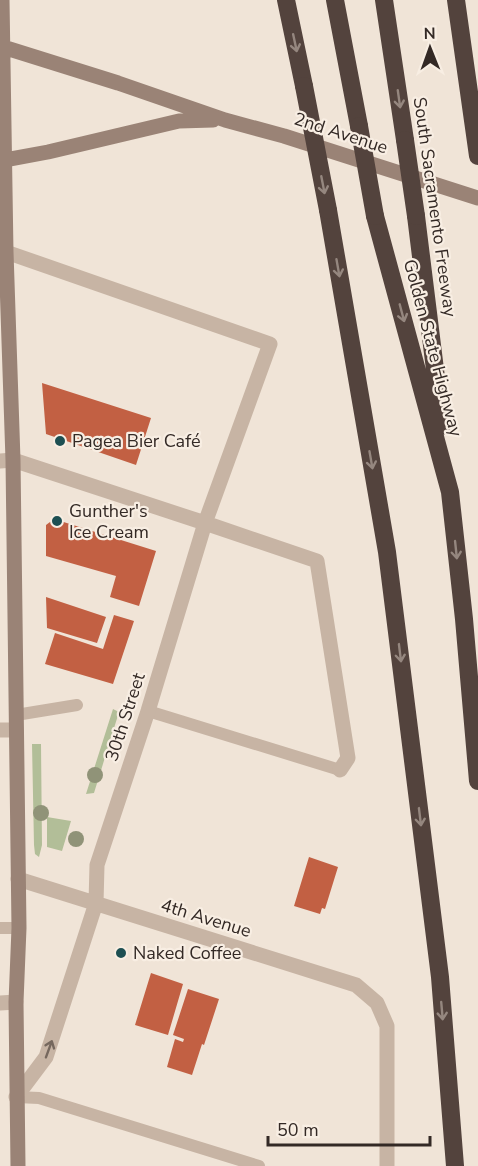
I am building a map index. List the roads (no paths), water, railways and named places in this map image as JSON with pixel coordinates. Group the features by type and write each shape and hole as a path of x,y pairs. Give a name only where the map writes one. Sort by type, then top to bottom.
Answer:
{"highway":[{"path":"286,0 328,210 387,552 440,977 455,1166"},
{"name":"Golden State Highway","path":"335,0 375,216 450,492 478,781"},
{"name":"South Sacramento Freeway","path":"384,0 416,216 450,492"},
{"path":"456,0 478,156"}],"main road":[{"path":"2,0 7,460 16,722 19,928 8,1003 16,1097 18,1166"},
{"name":"2nd Avenue","path":"3,47 225,120 284,136 478,198"},
{"name":"2nd Avenue","path":"2,161 179,121 225,120"}],"street":[{"name":"30th Street","path":"6,252 270,344 205,523 148,711 97,866 96,903 46,1058 16,1097"},
{"path":"7,460 317,561 348,758 340,770"},
{"path":"0,730 16,722"},
{"name":"4th Avenue","path":"18,879 356,985 377,1003 387,1026 387,1166"}],"lane":[{"path":"16,722 77,705"},
{"path":"148,711 340,770"},
{"path":"0,928 19,928"},
{"path":"16,1097 39,1098 259,1166"}],"place":[{"name":"Pagea Bier Café","path":"60,441"},
{"name":"Gunther's Ice Cream","path":"57,521"},
{"name":"Naked Coffee","path":"121,953"}]}
